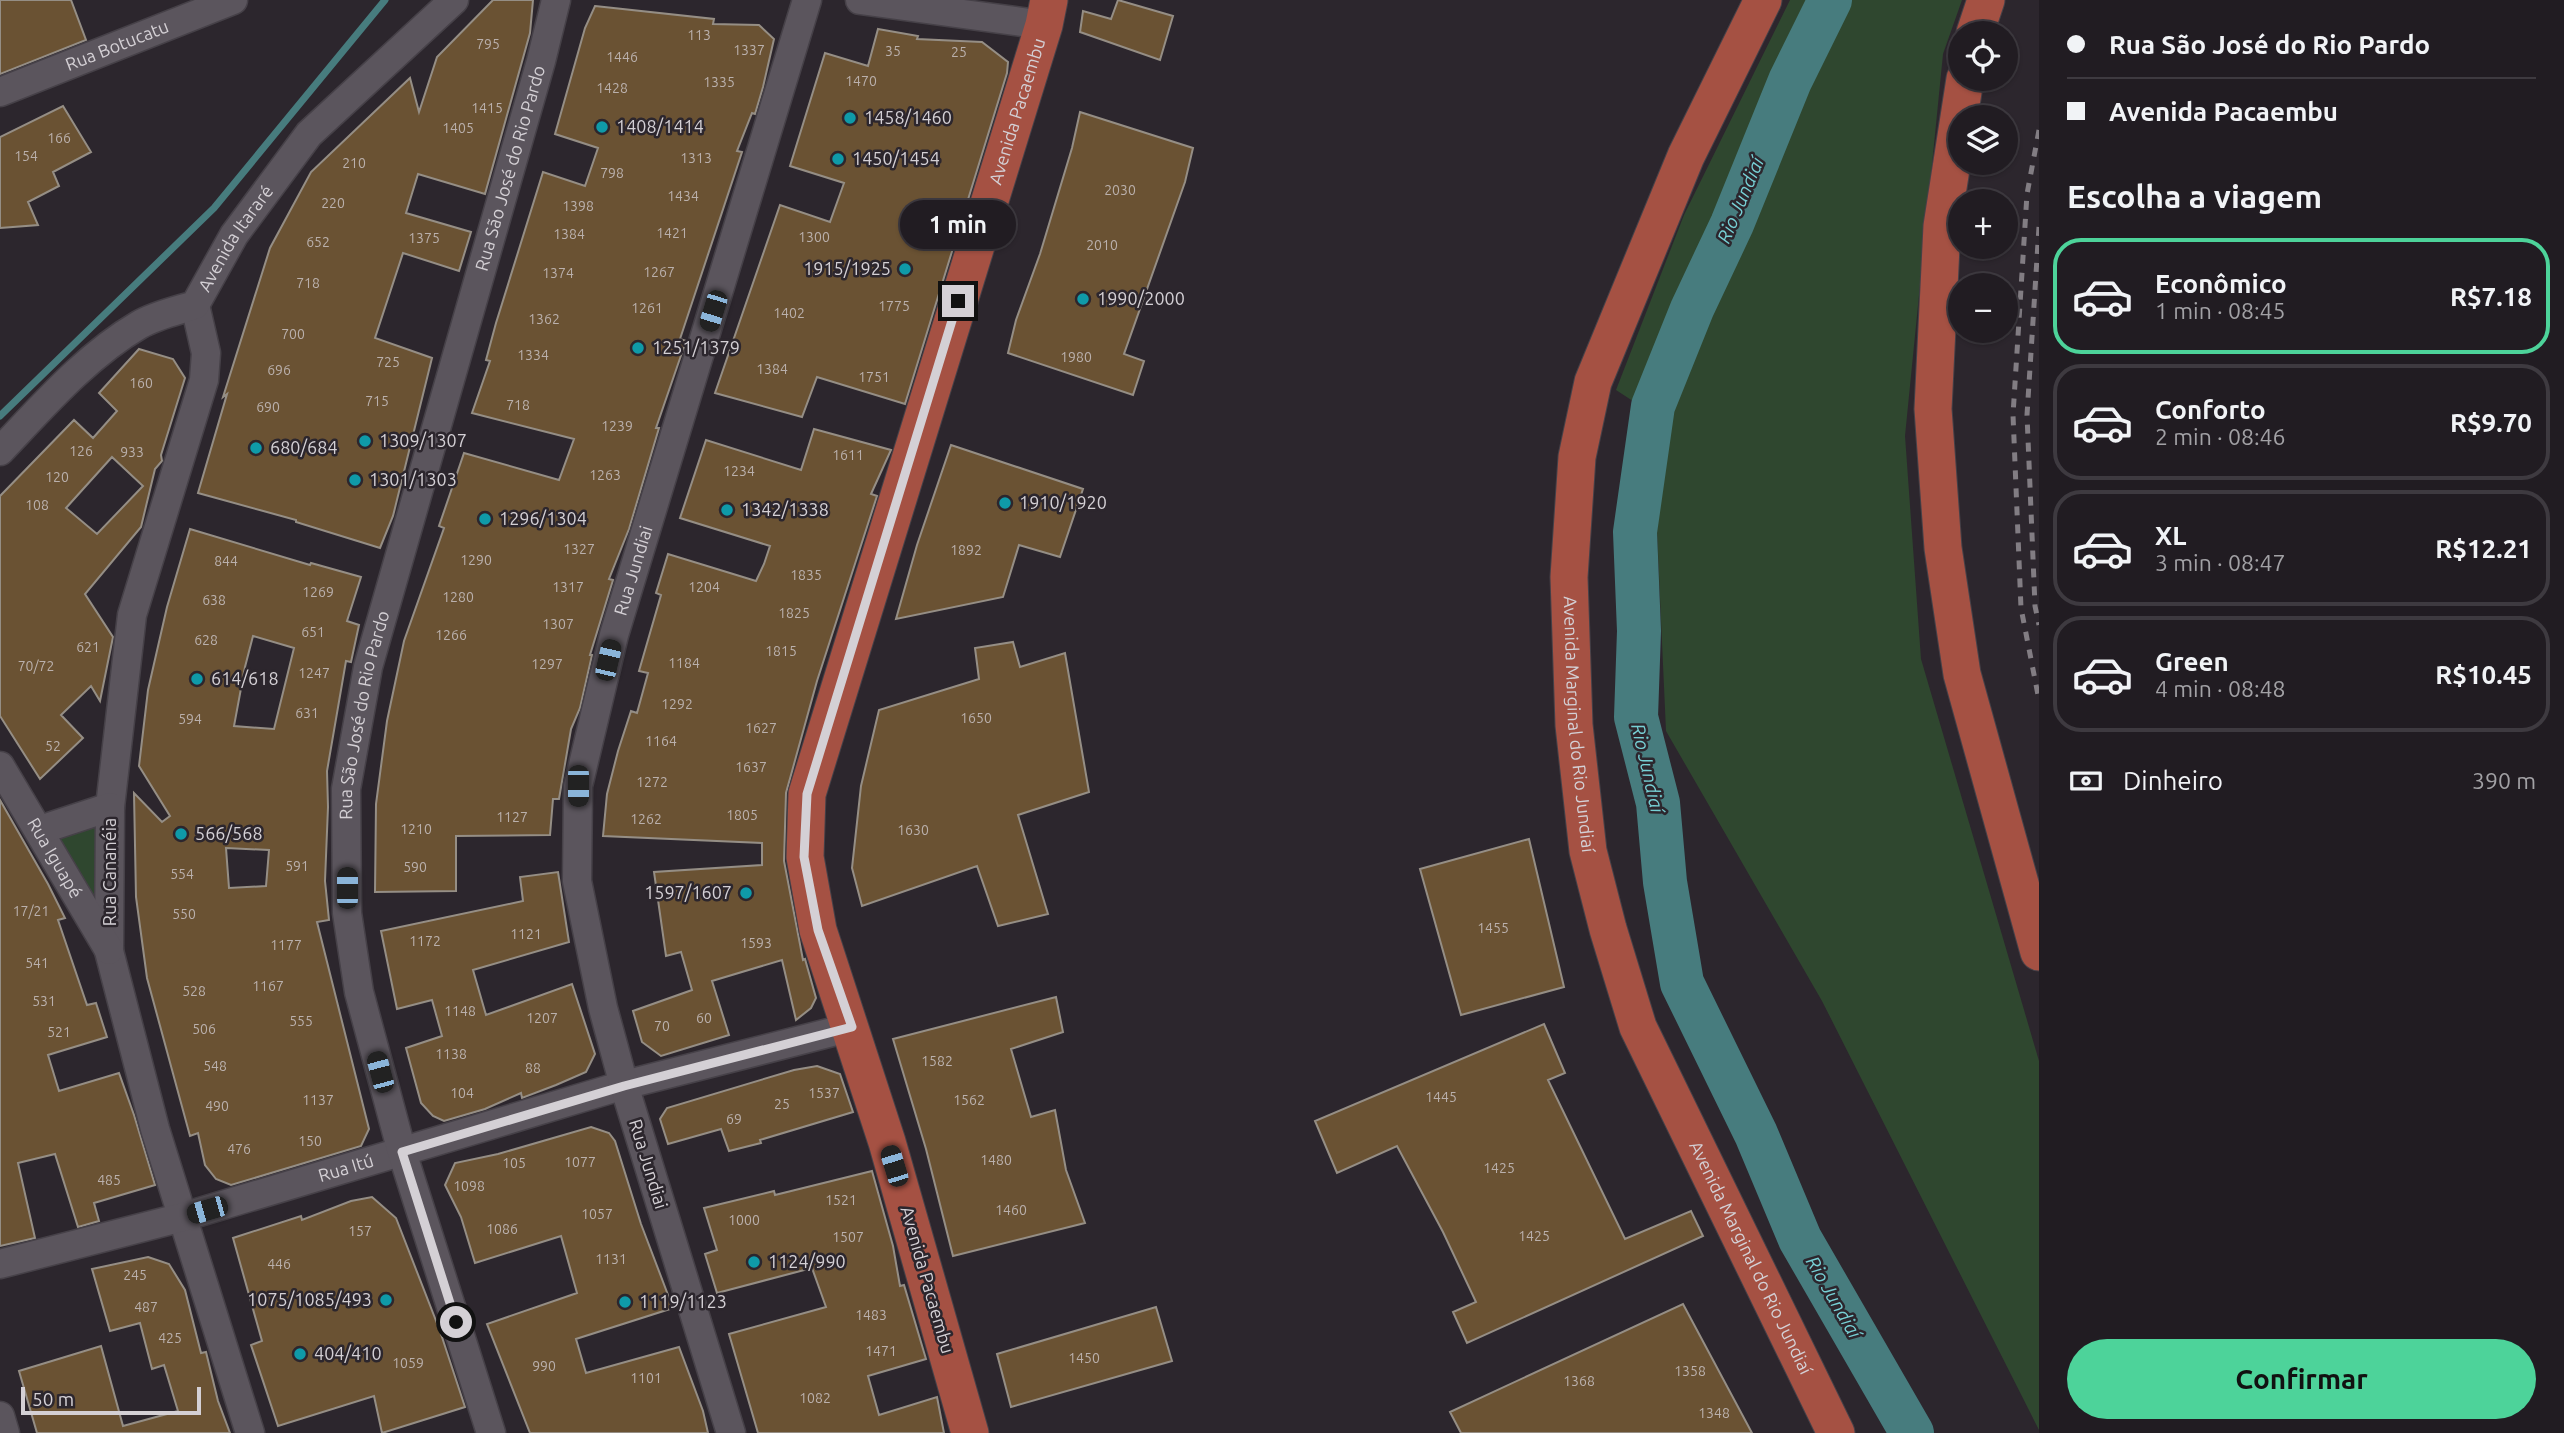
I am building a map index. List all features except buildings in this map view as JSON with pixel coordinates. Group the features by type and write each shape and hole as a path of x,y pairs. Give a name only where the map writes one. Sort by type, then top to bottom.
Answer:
{"main road":[{"name":"Avenida Marginal do Rio Jundiaí","path":"1763,0 1686,156 1593,382 1577,457 1569,577 1574,725 1588,851 1638,1027 1836,1433"},
{"path":"1979,21 1986,0"},
{"name":"Avenida Pacaembu","path":"970,1433 852,1027 818,930 804,857 807,794 1047,12"},
{"path":"1963,91 1942,226 1933,408 1943,548 1962,674 2039,953"}],"street":[{"name":"Rua Botucatu","path":"0,92 233,0"},
{"name":"Avenida Itararé","path":"0,450 107,346 141,324 195,305 234,235 309,134 454,0"},
{"name":"Rua São José do Rio Pardo","path":"491,1433 402,1152 359,992 347,913 346,789 368,667 512,165 556,0"},
{"name":"Rua Jundiai","path":"731,1433 624,1086 603,1008 577,881 578,786 614,635 807,0"},
{"path":"860,0 1047,12"},
{"name":"Rua Cananéia","path":"195,305 206,353 205,373 132,615 110,807 109,951 155,1129 250,1433"},
{"name":"Rua Iguapé","path":"0,766 109,951"},
{"path":"40,830 110,807"},
{"name":"Rua Itú","path":"0,1264 183,1217 624,1086 852,1027"},
{"path":"0,1416 5,1433"}],"green space":[{"path":"1790,0 1962,0 1955,21 1948,21 1948,40 1943,54 1905,436 1921,659 2039,1061 2039,1430 1822,1001 1666,731 1657,531 1668,424 1616,390 1684,215"},
{"path":"96,827 96,899 59,838"}],"waterway":[{"path":"0,416 214,208 385,0"},
{"name":"Rio Jundiaí","path":"1830,0 1790,81 1732,224 1692,309 1653,406 1635,532 1639,631 1636,717 1658,803 1665,882 1682,983 1756,1134 1800,1239 1912,1433"}],"railway":[{"path":"2039,130 2027,194 2013,415 2021,608 2039,700"},
{"path":"2039,227 2027,415 2035,606 2039,625"}],"place":[{"name":"1458/1460","path":"850,118"},
{"name":"1408/1414","path":"602,127"},
{"name":"1450/1454","path":"838,159"},
{"name":"1915/1925","path":"905,269"},
{"name":"1990/2000","path":"1083,299"},
{"name":"1251/1379","path":"638,348"},
{"name":"1309/1307","path":"365,441"},
{"name":"680/684","path":"256,448"},
{"name":"1301/1303","path":"355,480"},
{"name":"1910/1920","path":"1005,503"},
{"name":"1342/1338","path":"727,510"},
{"name":"1296/1304","path":"485,519"},
{"name":"614/618","path":"197,679"},
{"name":"566/568","path":"181,834"},
{"name":"1597/1607","path":"746,893"},
{"name":"1124/990","path":"754,1262"},
{"name":"1075/1085/493","path":"386,1300"},
{"name":"1119/1123","path":"625,1302"},
{"name":"404/410","path":"300,1354"}],"route":[{"path":"456,1322 402,1152 624,1086 852,1027 818,930 804,857 807,794 958,301"}]}
